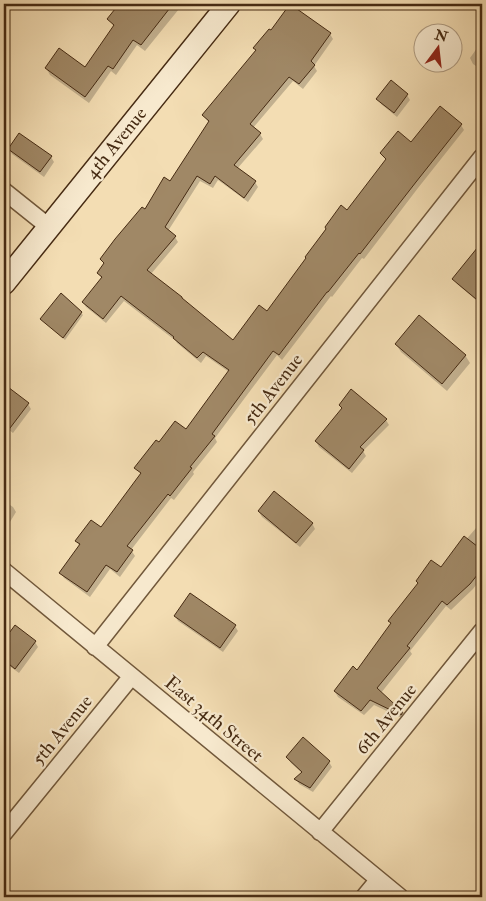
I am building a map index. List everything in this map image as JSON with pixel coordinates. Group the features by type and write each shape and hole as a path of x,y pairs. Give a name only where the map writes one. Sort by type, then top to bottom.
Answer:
{"main road":[{"name":"4th Avenue","path":"4,283 229,4"}],"street":[{"name":"5th Avenue","path":"95,647 482,156"},
{"path":"4,191 48,227"},
{"name":"East 34th Street","path":"4,571 400,897"},
{"name":"6th Avenue","path":"320,832 482,631"},
{"name":"5th Avenue","path":"4,833 131,677"},
{"path":"364,897 378,880"}],"building":[{"path":"119,4 173,4 141,45 133,40 113,69 108,66 85,97 45,68 59,48 85,67 114,25 107,19"},
{"path":"290,4 331,33 311,61 315,65 299,84 289,77 250,124 261,133 234,165 256,181 244,198 215,176 210,184 197,176 165,227 176,236 147,270 233,340 259,305 267,311 306,258 341,205 347,210 386,159 380,153 398,131 411,142 440,106 462,124 279,355 273,351 212,434 215,436 190,467 192,468 170,496 168,494 127,546 133,550 117,572 106,565 87,592 59,573 80,544 75,541 91,520 101,527 141,473 134,468 156,440 159,442 175,421 186,429 229,370 203,352 197,358 174,337 121,296 103,319 82,302 102,277 97,273 104,263 100,259 142,207 145,209 164,177 170,181 209,121 202,115 256,50 253,48 269,29 271,30"},
{"path":"391,80 408,94 394,113 376,99"},
{"path":"19,133 52,156 40,172 8,149"},
{"path":"482,242 482,304 452,279"},
{"path":"61,293 82,312 63,338 40,319"},
{"path":"419,315 466,355 442,384 395,344"},
{"path":"4,384 29,403 4,436"},
{"path":"351,389 387,419 360,447 364,450 349,469 315,441 342,408 339,405"},
{"path":"274,491 313,523 296,543 258,511"},
{"path":"464,536 482,550 482,569 470,584 447,605 442,601 407,646 410,648 377,688 403,712 401,715 370,700 361,711 334,691 353,666 357,670 391,623 388,621 418,583 416,581 431,560 441,567"},
{"path":"190,593 236,625 220,648 174,616"},
{"path":"15,625 36,641 15,669 4,660 4,640"},
{"path":"303,737 330,761 310,788 294,779 302,772 286,757"}]}
